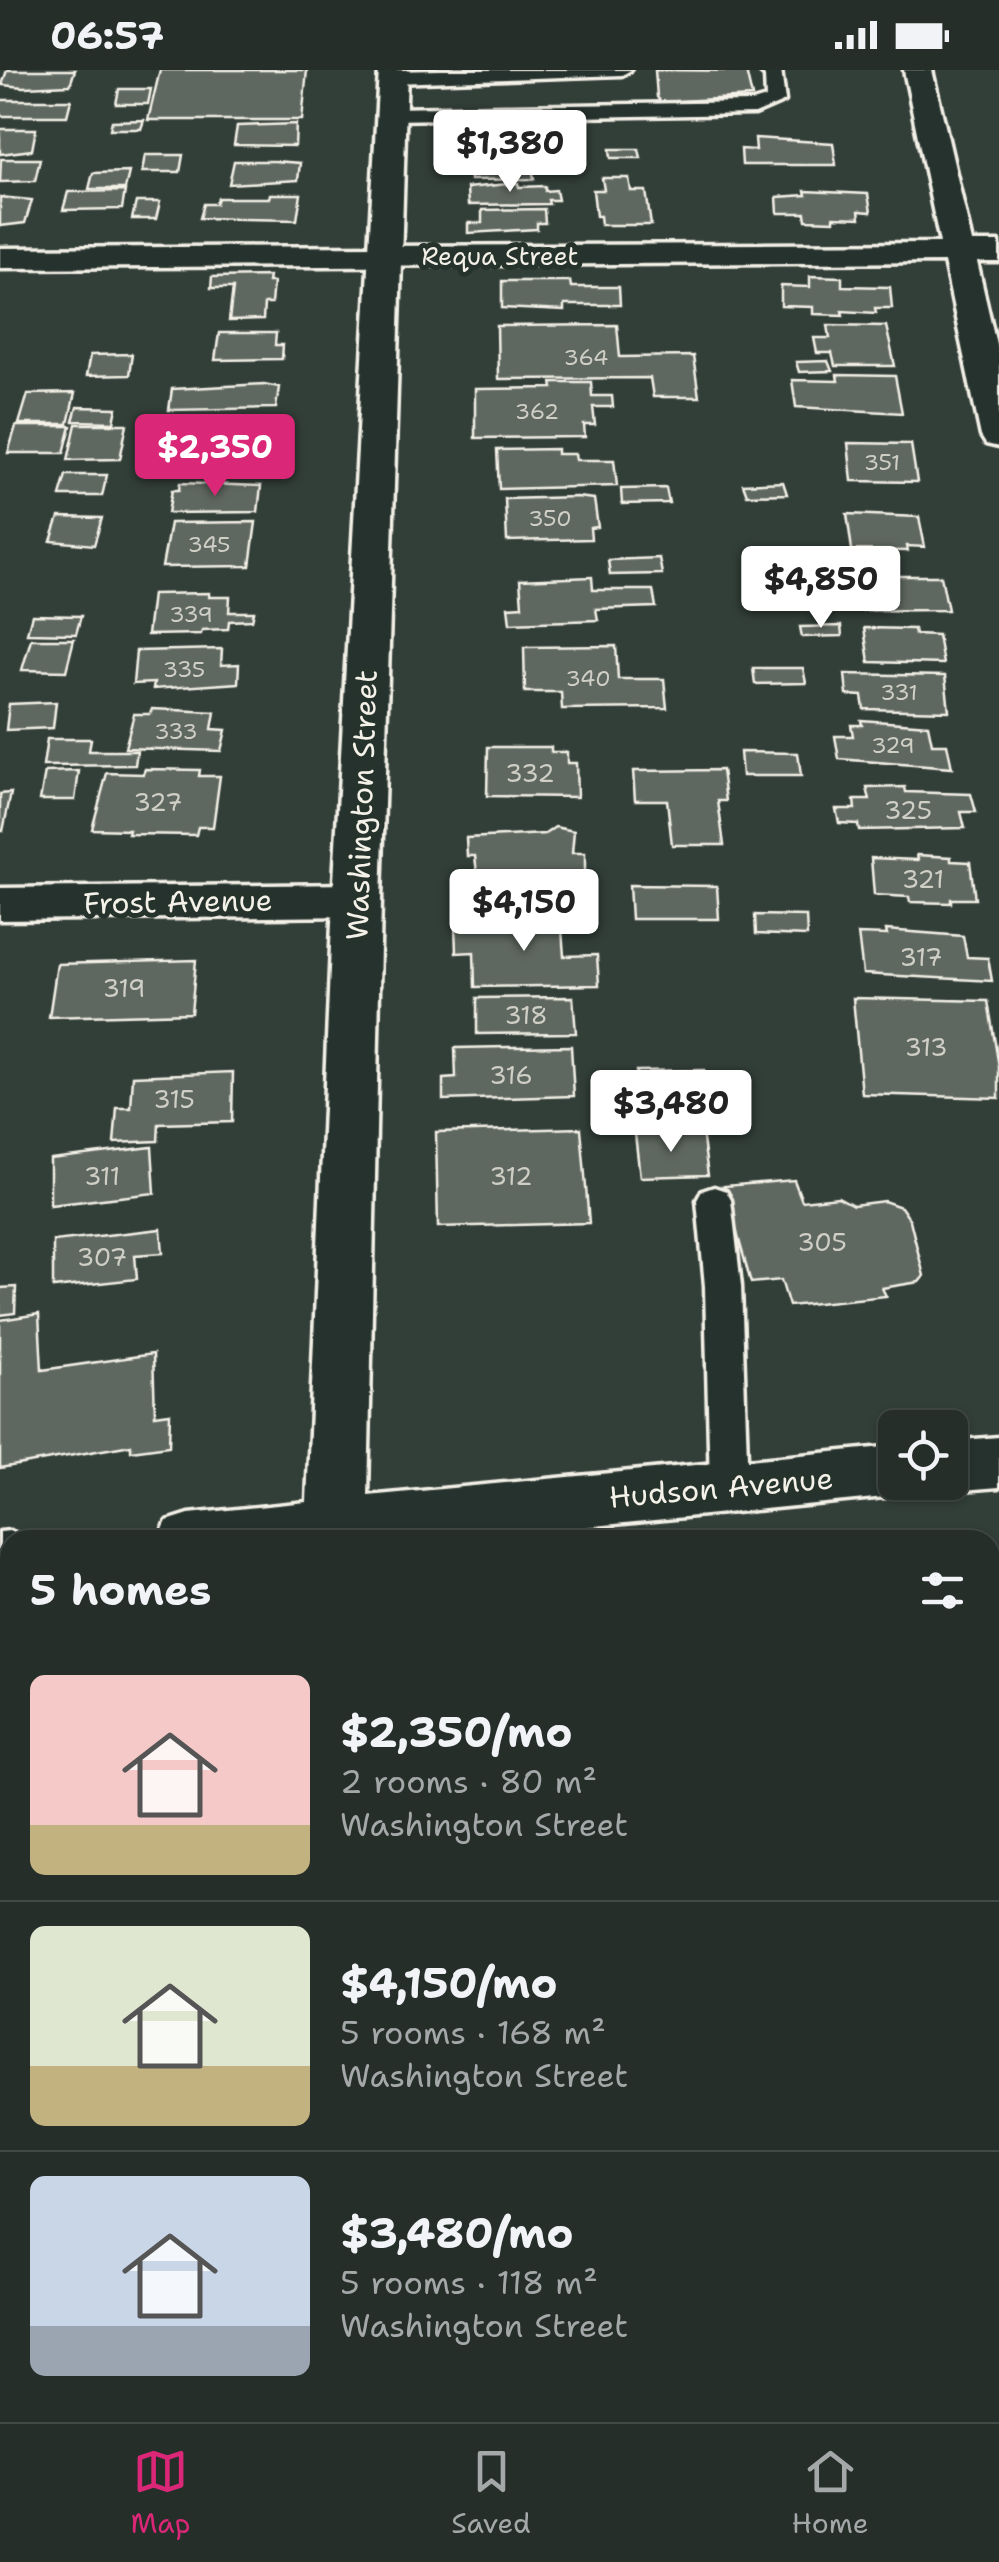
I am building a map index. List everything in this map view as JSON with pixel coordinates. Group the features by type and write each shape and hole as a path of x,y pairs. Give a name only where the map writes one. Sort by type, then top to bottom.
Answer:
{"street":[{"path":"918,70 999,436"},
{"name":"Washington Street","path":"337,1530 357,900 392,87"},
{"name":"Requa Street","path":"0,258 999,252"},
{"name":"Frost Avenue","path":"0,904 357,900"},
{"path":"968,1465 999,1462"},
{"name":"Hudson Avenue","path":"362,1530 729,1486 878,1473"}],"lane":[{"path":"392,87 622,70"},
{"path":"392,87 755,108 776,101 774,73 766,70"},
{"path":"714,1200 723,1286 729,1486"}],"building":[{"path":"7,70 75,70 70,85 24,87 2,85"},
{"path":"160,70 307,70 302,120 148,120"},
{"path":"655,70 746,71 752,97 661,102 657,97"},
{"path":"119,89 151,89 148,104 116,104"},
{"path":"0,100 71,100 67,116 0,116"},
{"path":"144,120 141,129 110,129 112,121"},
{"path":"296,124 295,146 234,145 237,126"},
{"path":"0,129 36,129 32,150 0,154"},
{"path":"539,134 540,141 549,140 551,154 484,155 483,138"},
{"path":"755,138 833,143 836,165 742,165 741,149 756,150"},
{"path":"610,149 639,149 641,158 611,158"},
{"path":"145,155 183,155 180,172 142,172"},
{"path":"1,159 40,159 35,181 0,182"},
{"path":"234,161 300,163 298,180 229,184"},
{"path":"524,161 525,167 532,167 534,179 470,180 469,164"},
{"path":"129,172 125,189 89,189 93,173"},
{"path":"602,178 629,178 631,191 646,191 651,225 601,225 593,190 604,190"},
{"path":"518,183 519,187 545,186 545,191 556,190 558,200 548,200 549,204 468,205 467,188"},
{"path":"125,191 122,209 63,210 68,192"},
{"path":"805,191 868,194 871,212 859,211 860,218 834,217 834,221 806,220 805,213 778,213 777,197 806,195"},
{"path":"270,194 301,194 297,220 200,218 204,204 216,204 218,198 269,198"},
{"path":"0,197 32,200 25,223 0,226"},
{"path":"136,202 160,202 156,219 132,219"},
{"path":"544,209 545,223 537,223 537,229 468,233 468,223 482,223 482,210"},
{"path":"269,276 268,282 273,282 271,304 264,304 263,320 229,321 233,288 211,288 212,277"},
{"path":"810,276 842,277 842,286 890,287 892,308 875,308 876,313 842,311 843,315 813,314 813,307 781,306 781,286 810,287"},
{"path":"502,281 570,281 571,287 619,287 620,305 564,305 564,311 502,308"},
{"path":"617,325 620,357 693,356 699,397 653,397 650,378 498,379 497,326"},
{"path":"828,325 886,326 895,366 835,366 832,353 817,353 814,338 830,338"},
{"path":"219,333 276,333 275,345 283,345 282,359 215,360"},
{"path":"132,354 129,375 86,376 90,355"},
{"path":"828,361 832,371 799,372 796,362"},
{"path":"837,375 895,376 902,413 796,407 792,380 838,381"},
{"path":"552,382 591,382 592,396 612,396 613,407 593,407 595,425 584,425 585,437 475,438 475,389 553,388"},
{"path":"264,384 279,387 276,408 169,410 172,389"},
{"path":"75,393 68,424 19,424 28,394"},
{"path":"77,407 117,408 114,422 73,421"},
{"path":"76,424 127,424 120,459 68,460"},
{"path":"16,426 71,426 64,453 8,453"},
{"path":"246,433 245,436 261,436 259,451 269,450 268,467 204,470 206,464 185,464 186,458 176,457 178,440"},
{"path":"848,443 911,444 917,482 852,481"},
{"path":"557,449 557,454 575,454 576,460 614,460 617,486 499,489 497,450"},
{"path":"66,475 107,475 102,496 60,496"},
{"path":"783,482 787,494 747,495 743,484"},
{"path":"180,483 261,486 258,512 168,513 172,490 179,490"},
{"path":"666,488 669,503 622,504 621,489"},
{"path":"505,499 594,499 598,527 590,528 591,539 507,541"},
{"path":"847,514 919,517 925,547 907,546 908,551 852,550"},
{"path":"59,517 102,518 94,545 51,541"},
{"path":"256,522 250,566 162,567 170,523"},
{"path":"659,558 662,574 610,575 608,560"},
{"path":"830,563 881,563 883,576 941,576 948,610 817,611 814,590 835,590"},
{"path":"592,577 593,590 653,590 656,607 596,609 598,620 510,623 508,607 522,606 520,580"},
{"path":"209,593 209,597 230,597 229,612 254,612 252,620 229,621 228,629 202,630 201,634 147,635 152,594"},
{"path":"32,615 81,616 76,634 27,633"},
{"path":"841,626 842,636 802,637 800,627"},
{"path":"864,628 914,629 915,634 938,635 943,664 869,662"},
{"path":"31,639 74,639 66,671 22,670"},
{"path":"616,646 618,679 664,679 667,708 562,709 561,692 525,692 524,647"},
{"path":"222,649 221,665 239,664 238,683 153,689 154,683 133,684 136,651"},
{"path":"753,668 803,668 806,683 755,684"},
{"path":"845,674 945,676 949,711 864,709 862,696 847,695"},
{"path":"56,702 53,728 6,730 9,704"},
{"path":"152,709 215,712 212,729 226,730 221,751 125,748 134,714 150,714"},
{"path":"861,720 928,725 932,744 947,744 952,768 839,759 835,736 853,736 851,725 862,725"},
{"path":"47,739 91,739 89,751 137,751 135,765 43,766"},
{"path":"488,747 551,747 551,752 567,752 567,763 576,763 577,797 487,796"},
{"path":"740,752 798,753 801,776 742,776"},
{"path":"145,769 200,770 199,776 220,776 213,827 198,827 196,835 92,829 107,773 143,774"},
{"path":"722,770 726,801 718,801 724,845 672,845 667,800 635,800 633,771"},
{"path":"79,771 75,800 40,800 45,772"},
{"path":"905,787 906,792 971,794 976,812 961,812 965,828 859,830 858,824 839,823 836,809 855,809 854,800 870,800 867,788"},
{"path":"11,793 3,831 0,831 0,794"},
{"path":"555,827 574,831 572,853 585,853 585,873 485,876 477,873 475,856 467,856 466,838 545,834"},
{"path":"917,855 970,862 975,899 910,902 909,897 874,895 871,858 918,860"},
{"path":"629,885 717,886 719,919 631,919"},
{"path":"755,915 806,916 807,936 756,934"},
{"path":"561,916 564,956 597,955 599,985 475,987 474,952 456,953 455,924"},
{"path":"886,930 963,936 967,957 988,958 992,981 863,974 858,934 887,935"},
{"path":"196,960 191,1013 49,1017 57,964"},
{"path":"573,997 576,1033 477,1034 477,998"},
{"path":"853,998 988,1001 999,1067 999,1098 862,1094"},
{"path":"571,1046 574,1096 443,1100 443,1079 456,1078 455,1048"},
{"path":"704,1070 709,1114 639,1114 636,1071"},
{"path":"233,1072 232,1122 159,1124 158,1141 114,1143 117,1108 131,1108 133,1076"},
{"path":"581,1128 589,1223 438,1227 436,1132"},
{"path":"702,1132 708,1175 640,1177 635,1134"},
{"path":"152,1147 155,1193 50,1205 50,1159"},
{"path":"794,1180 802,1201 838,1197 853,1205 884,1201 901,1207 910,1220 924,1276 919,1282 882,1288 886,1296 789,1306 781,1280 751,1283 724,1186"},
{"path":"161,1229 163,1253 135,1255 137,1279 53,1288 53,1241"},
{"path":"16,1287 15,1313 0,1315 0,1288"},
{"path":"39,1314 42,1370 153,1354 155,1415 170,1413 169,1446 131,1451 131,1445 0,1468 0,1320"}]}
